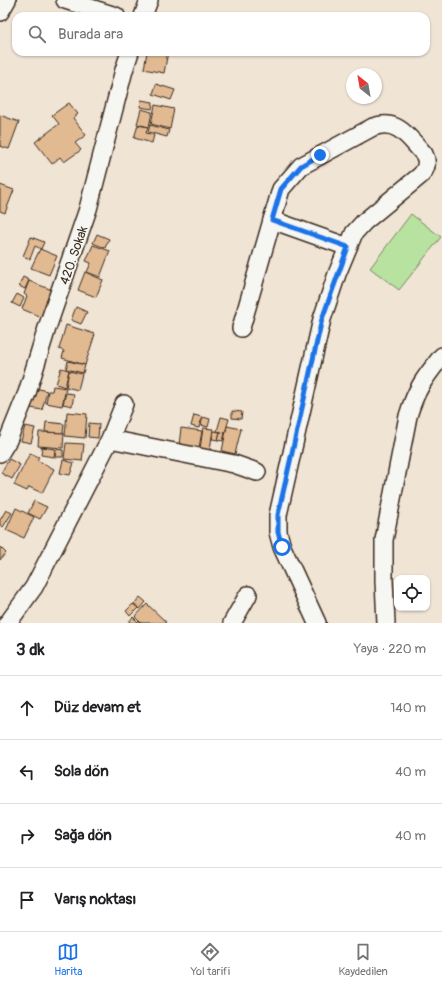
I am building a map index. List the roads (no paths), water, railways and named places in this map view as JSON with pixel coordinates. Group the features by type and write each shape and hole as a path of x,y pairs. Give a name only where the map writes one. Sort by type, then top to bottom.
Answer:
{"street":[{"path":"0,12 7,0"},
{"path":"65,0 103,12"},
{"path":"145,12 149,0"},
{"name":"420. Sokak","path":"0,453 8,440 27,393 47,328 88,209 129,56"},
{"path":"241,328 281,189 301,166 373,127 382,124 396,126 402,130 424,154 426,158 426,167 421,175 364,222 354,233 348,247 322,319 278,515 278,532 282,547 317,623"},
{"path":"272,220 348,247"},
{"path":"386,623 384,540 408,416 412,402 421,382 442,356"},
{"path":"8,623 34,587 110,438 124,404"},
{"path":"110,438 234,464 257,472"},
{"path":"232,623 248,595"}]}
